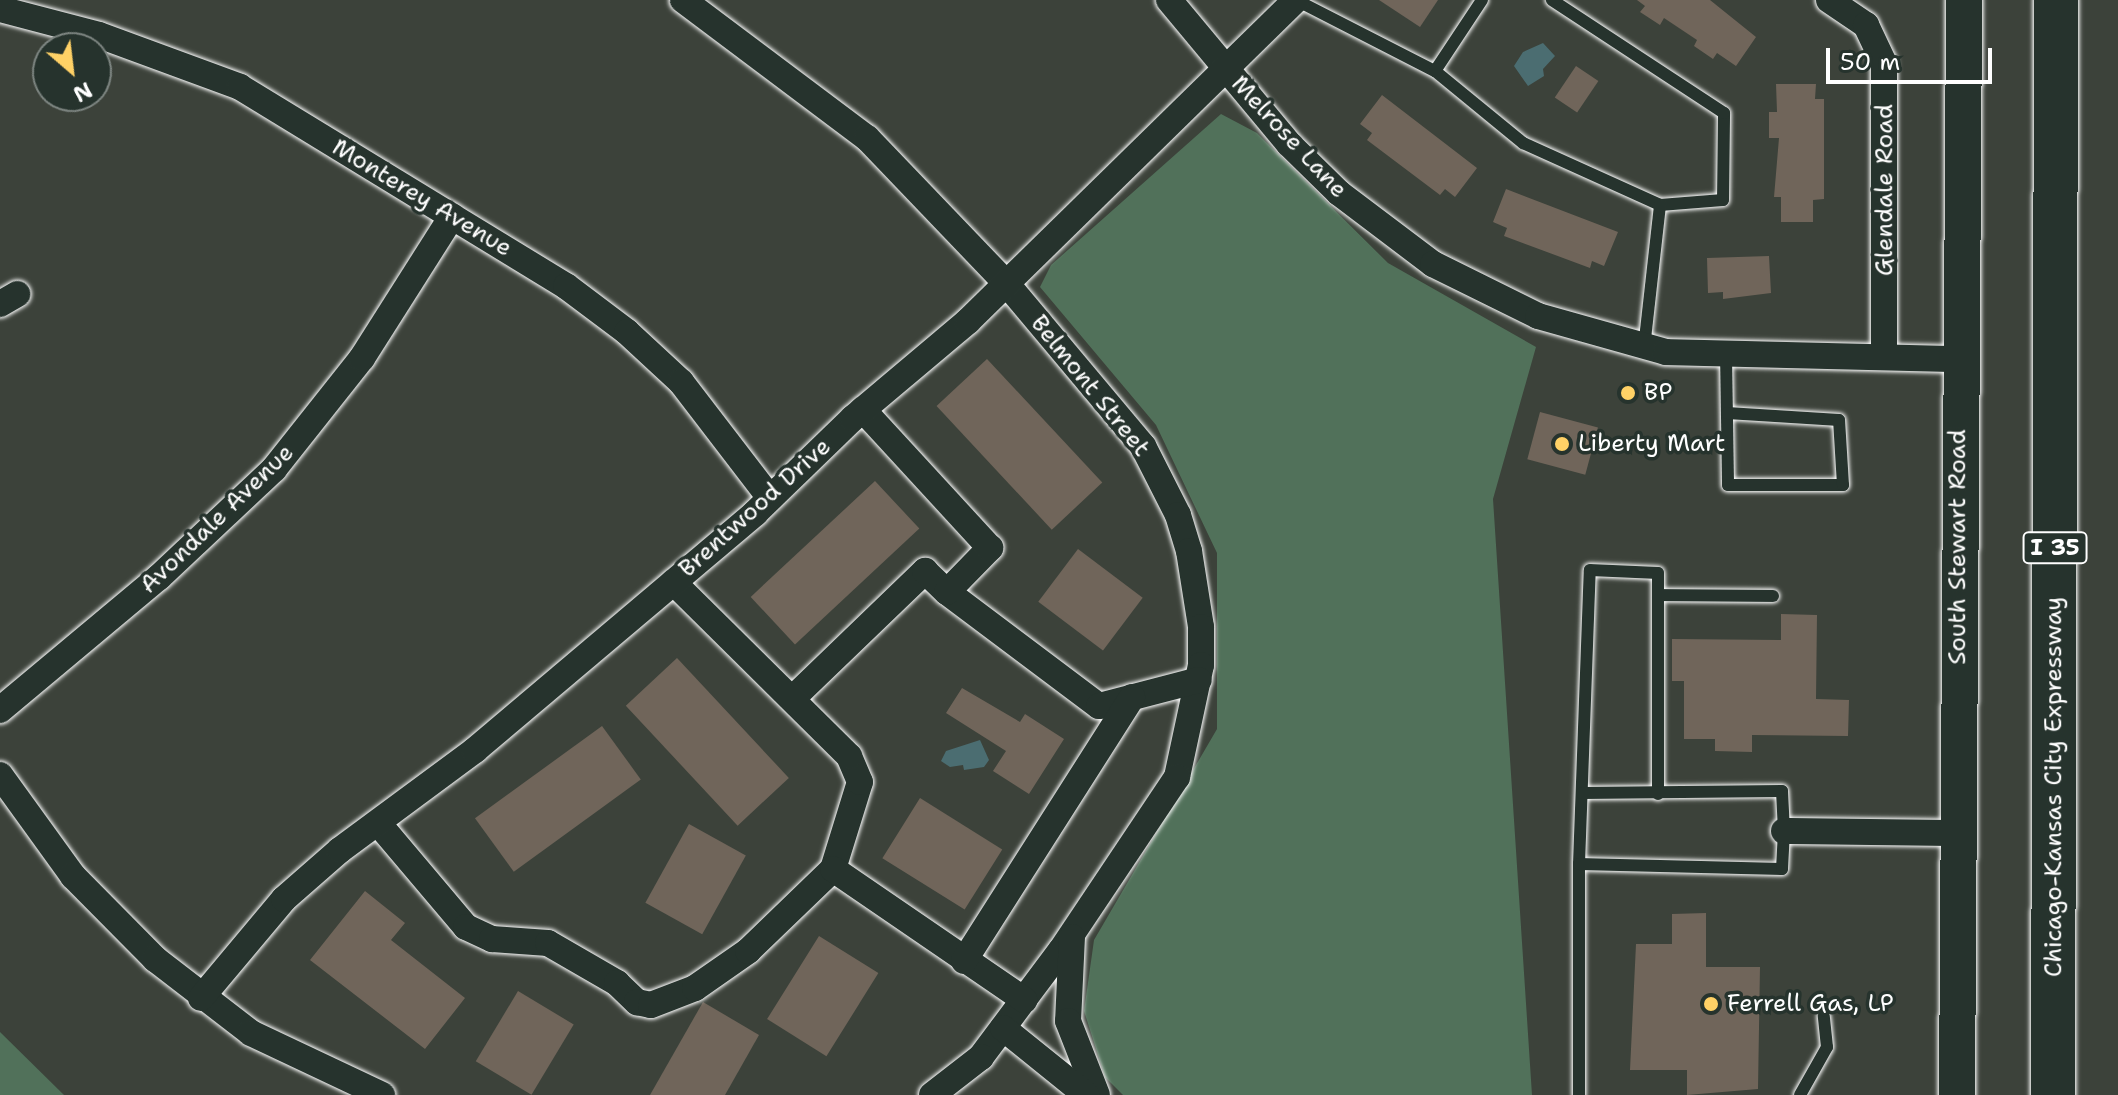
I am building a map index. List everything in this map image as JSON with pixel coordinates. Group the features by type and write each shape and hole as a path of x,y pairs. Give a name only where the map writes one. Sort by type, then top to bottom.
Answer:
{"highway":[{"name":"Chicago-Kansas City Expressway","path":"2053,1095 2056,0"}],"street":[{"name":"Belmont Street","path":"683,0 867,138 1007,284 1120,415 1162,479 1189,551 1197,589 1199,680 1177,777 1073,932 981,1057 932,1095"},
{"name":"Melrose Lane","path":"1169,0 1226,69 1339,193 1433,264 1538,316 1644,348 1726,354 1958,359"},
{"name":"Brentwood Drive","path":"201,998 284,899 673,582 770,498 863,410 1007,284 1296,0"},
{"name":"Glendale Road","path":"1829,0 1866,25 1884,63 1884,357"},
{"name":"South Stewart Road","path":"1957,1095 1958,359 1964,0"},
{"name":"Monterey Avenue","path":"0,9 99,35 240,87 566,286 627,332 713,418 770,498"},
{"name":"Avondale Avenue","path":"0,710 159,577 274,469 362,358 452,216"},
{"path":"863,410 990,548 947,592"},
{"path":"792,699 925,571 947,592 1099,706 1199,680"},
{"path":"378,823 466,927 492,939 548,943 617,983 637,1002 651,1005 723,971 833,869 860,782 849,756 673,582"},
{"path":"964,961 1132,697"},
{"path":"0,775 73,876 133,939 201,998 251,1033 382,1095"},
{"path":"1784,831 1957,833"},
{"path":"833,869 1024,1000"},
{"name":"Belmont Street","path":"1073,932 1066,993 1068,1021 1097,1095"},
{"path":"1003,1028 1086,1095"}],"lane":[{"path":"1296,0 1435,71 1523,143 1660,205 1723,200 1724,113 1552,0"},
{"path":"1435,71 1482,0"},
{"path":"1644,348 1660,205"},
{"path":"1726,354 1728,485 1843,485 1839,420 1727,413"},
{"path":"1579,1095 1579,864 1590,570 1658,573 1658,794"},
{"path":"1658,595 1773,596"},
{"path":"1579,864 1782,869 1784,831 1782,791 1582,793"},
{"path":"1800,1095 1827,1047 1824,1016"}],"green space":[{"path":"1221,114 1257,133 1388,263 1536,347 1493,499 1532,1095 1123,1095 1105,1077 1084,1011 1094,940 1217,729 1217,553 1156,425 1040,287 1051,265"},
{"path":"0,1032 64,1095 0,1095"}],"water":[{"path":"1543,43 1555,56 1543,69 1544,76 1528,86 1514,66 1523,52"},
{"path":"980,740 989,760 984,767 964,770 963,765 950,767 941,761 946,751"}],"building":[{"path":"1379,0 1438,0 1420,27"},
{"path":"1637,0 1710,0 1756,37 1736,66 1717,53 1713,59 1694,46 1697,40 1664,18 1660,25 1640,12 1645,6"},
{"path":"1576,66 1598,81 1577,113 1555,98"},
{"path":"1776,84 1816,84 1815,99 1824,99 1824,199 1813,200 1813,222 1781,222 1781,197 1774,197 1779,138 1769,138 1769,112 1777,112"},
{"path":"1382,95 1477,168 1455,197 1445,189 1440,195 1367,140 1372,133 1360,124"},
{"path":"1506,189 1618,232 1604,266 1592,261 1590,268 1504,236 1507,228 1493,222"},
{"path":"1769,256 1771,293 1723,299 1723,292 1708,293 1707,258"},
{"path":"987,359 1102,483 1052,530 937,406"},
{"name":"Liberty Mart","path":"1540,412 1598,428 1585,475 1527,459"},
{"path":"875,481 919,529 795,644 751,597"},
{"path":"1078,549 1143,598 1103,650 1038,602"},
{"path":"1781,614 1817,615 1816,699 1849,700 1848,736 1752,735 1752,752 1715,751 1715,739 1684,739 1684,681 1672,681 1672,639 1781,640"},
{"path":"677,658 789,778 738,826 626,706"},
{"path":"962,688 1020,722 1025,714 1064,739 1029,794 993,771 1006,751 946,713"},
{"path":"602,726 641,779 514,872 475,818"},
{"path":"920,798 1002,849 965,910 882,858"},
{"path":"689,824 746,856 702,934 645,903"},
{"path":"365,891 405,923 391,940 465,998 425,1049 310,960"},
{"name":"Ferrell Gas, LP","path":"1706,913 1706,967 1760,967 1758,1089 1687,1095 1687,1070 1630,1070 1636,944 1672,944 1672,914"},
{"path":"819,936 878,973 826,1056 767,1019"},
{"path":"518,991 574,1024 531,1095 476,1061"},
{"path":"703,1002 759,1035 725,1095 650,1095"}],"place":[{"name":"BP","path":"1628,393"},
{"name":"Liberty Mart","path":"1562,444"},
{"name":"Ferrell Gas, LP","path":"1711,1004"}]}
